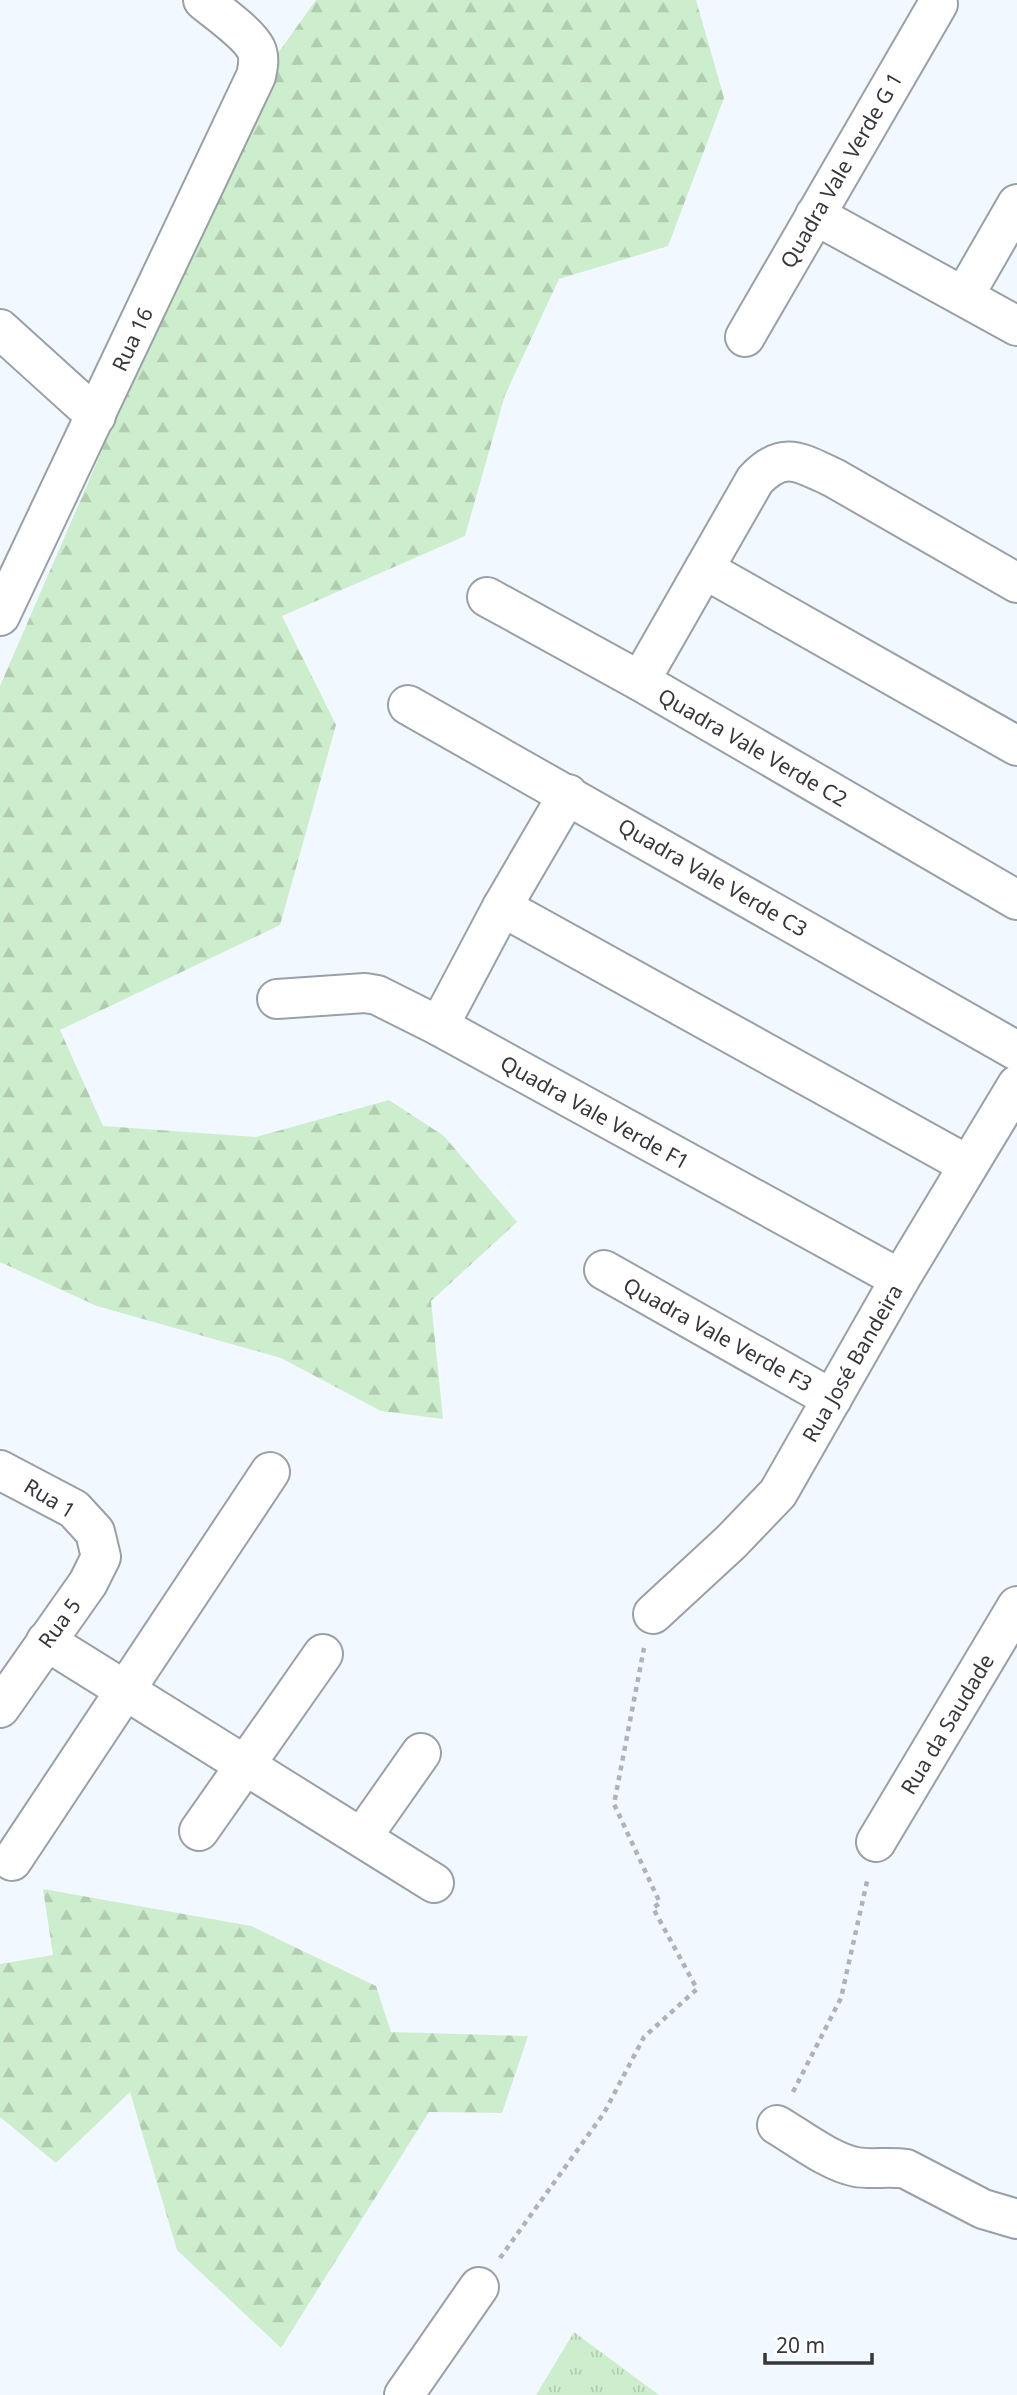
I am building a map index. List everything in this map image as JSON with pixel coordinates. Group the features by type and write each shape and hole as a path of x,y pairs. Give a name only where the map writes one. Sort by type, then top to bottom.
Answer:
{"street":[{"name":"Rua 16","path":"0,615 256,76 256,49 203,0"},
{"name":"Quadra Vale Verde G 1","path":"745,337 938,4"},
{"path":"964,296 1017,204"},
{"path":"815,215 1017,326"},
{"path":"0,329 96,416"},
{"path":"640,681 755,480 768,466 787,460 834,478 1017,583"},
{"path":"704,569 1017,746"},
{"name":"Quadra Vale Verde C2","path":"487,597 640,681 1017,900"},
{"name":"Quadra Vale Verde C3","path":"408,705 1017,1051"},
{"path":"439,1026 502,907 568,794"},
{"path":"502,907 968,1165"},
{"name":"Quadra Vale Verde F1","path":"277,999 365,993 377,995 439,1026 900,1279"},
{"name":"Rua José Bandeira","path":"653,1614 731,1542 778,1493 900,1279 1017,1085"},
{"name":"Quadra Vale Verde F3","path":"604,1270 832,1399"},
{"name":"Rua 1","path":"0,1470 74,1509 95,1532"},
{"path":"12,1861 270,1472"},
{"name":"Rua 5","path":"0,1708 88,1583 101,1556 95,1532"},
{"name":"Rua da Saudade","path":"876,1842 1017,1606"},
{"path":"46,1641 434,1883"},
{"path":"199,1831 323,1654"},
{"path":"362,1837 421,1753"},
{"path":"777,2125 842,2163 858,2167 906,2169 983,2209 1017,2219"},
{"path":"404,2395 479,2287"}],"path":[{"path":"479,2287 604,2113 644,2036 697,1989 653,1908 660,1903 614,1804 638,1670 653,1614"},
{"path":"777,2125 841,1998 876,1842"}],"green space":[{"path":"316,0 696,0 724,98 668,246 559,279 505,395 465,536 282,616 336,725 280,925 60,1030 103,1126 256,1137 389,1100 444,1136 517,1222 431,1301 443,1419 381,1411 281,1358 97,1306 0,1262 0,686 268,67"},
{"path":"43,1889 251,1926 376,1986 391,2032 528,2036 502,2113 429,2112 281,2348 177,2250 130,2092 56,2163 0,2117 0,1964 53,1955"},
{"path":"574,2332 659,2395 536,2395"}]}
